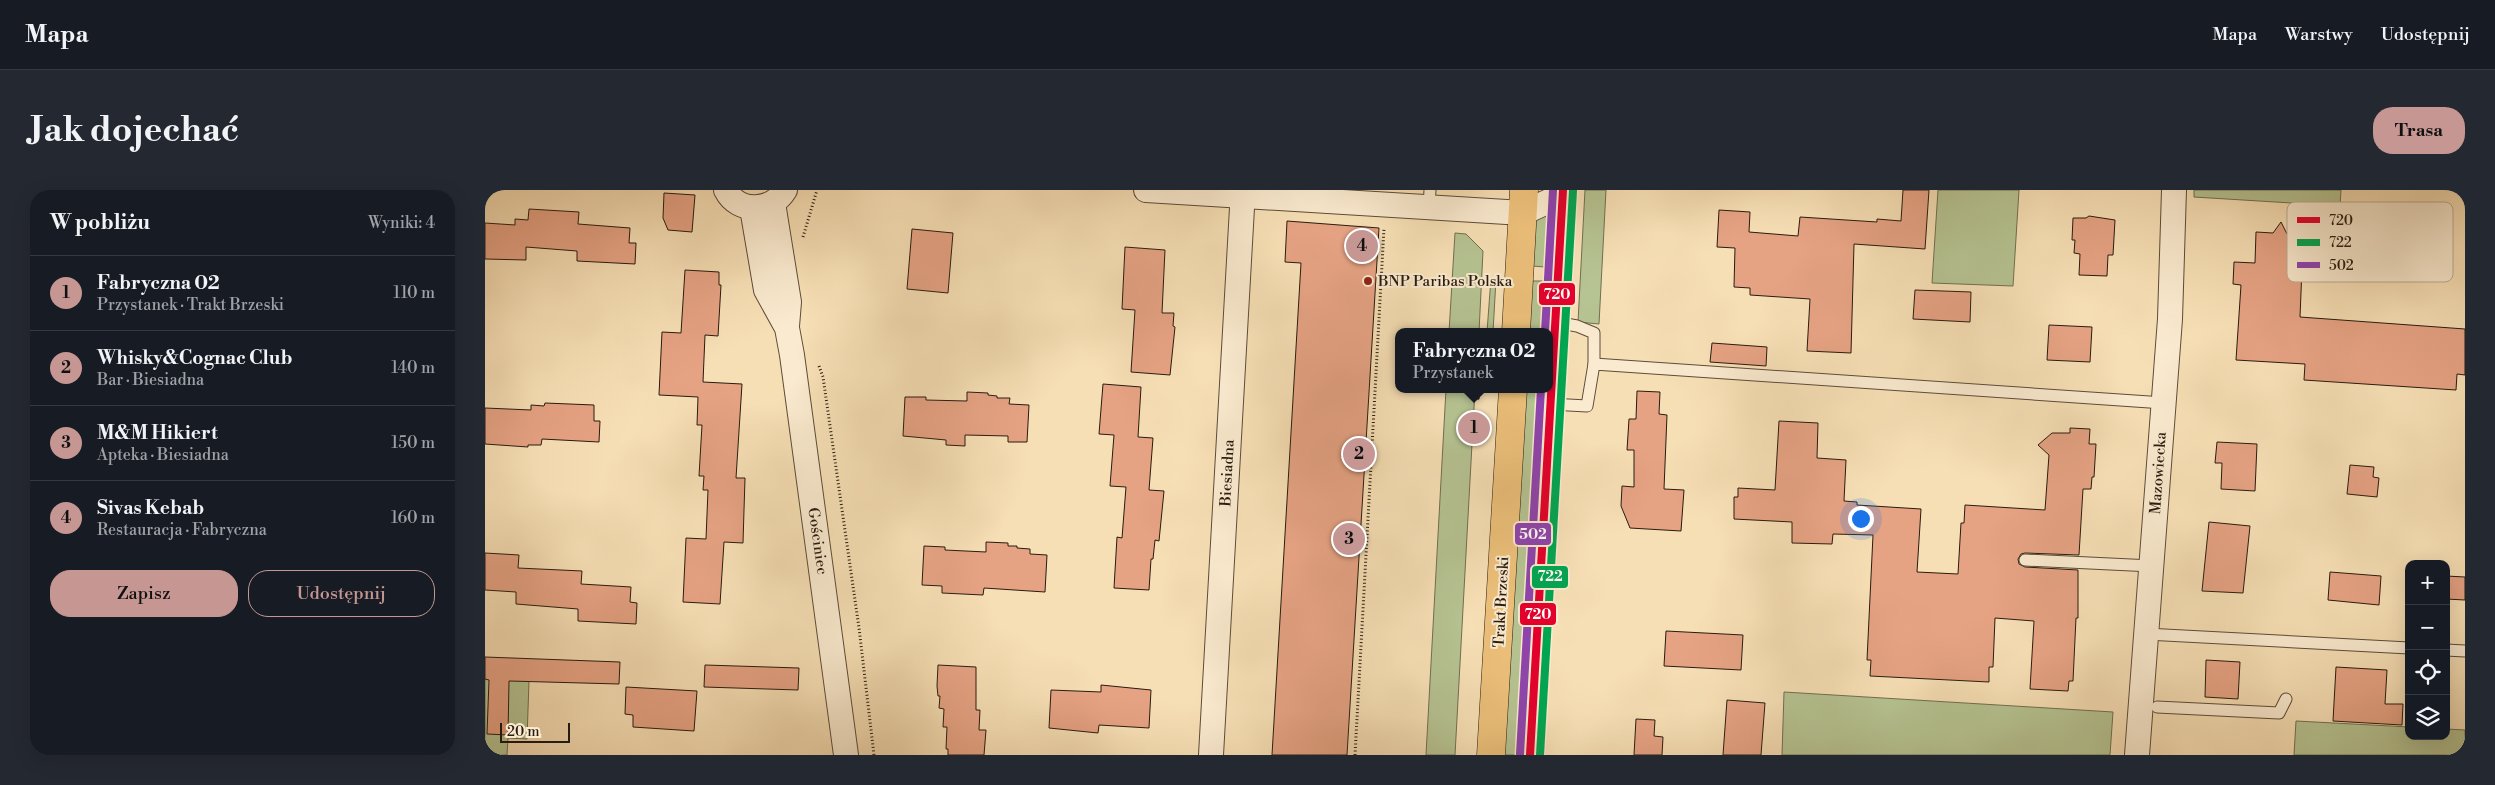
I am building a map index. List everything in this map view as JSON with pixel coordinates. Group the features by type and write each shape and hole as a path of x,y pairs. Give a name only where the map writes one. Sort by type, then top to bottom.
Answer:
{"main road":[{"path":"1553,355 1563,192"},
{"path":"1516,328 1524,202"},
{"name":"Trakt Brzeski","path":"1491,755 1513,393"},
{"path":"1530,755 1551,393"}],"street":[{"path":"726,190 734,200 770,200"},
{"path":"1147,190 1524,202 1563,192"},
{"name":"Mazowiecka","path":"2137,755 2164,404 2173,257 2174,190"},
{"name":"Biesiadna","path":"1211,755 1242,193"},
{"name":"Gościniec","path":"770,200 765,290 787,328 793,355 846,755"}],"lane":[{"path":"1550,404 1587,406 1593,364 1594,333 1577,326 1555,322"},
{"path":"1593,364 2164,404"},
{"path":"2025,560 2151,566"},
{"path":"2146,634 2405,648"},
{"path":"2450,650 2465,651"},
{"path":"2157,707 2279,713 2286,699"}],"path":[{"path":"803,238 817,190"},
{"path":"1355,755 1385,222"},
{"path":"817,359 823,377 859,628 874,755"},
{"path":"1472,393 1480,400"}],"green space":[{"path":"1585,190 1606,190 1599,324 1578,322"},
{"path":"1938,190 2019,190 2013,286 1932,283"},
{"path":"2194,190 2341,190 2340,202 2287,203 2194,197"},
{"path":"1549,207 1545,267 1532,266 1536,211"},
{"path":"1455,233 1466,234 1483,251 1479,328 1449,328"},
{"path":"1491,278 1496,279 1493,328 1487,328"},
{"path":"1531,281 1545,281 1542,328 1528,328"},
{"path":"1446,393 1475,393 1455,755 1426,755"},
{"path":"1525,393 1539,393 1517,755 1504,755"},
{"path":"485,679 529,681 527,739 508,738 507,755 485,755"},
{"path":"1784,692 2113,712 2110,755 1782,755"},
{"path":"2296,721 2405,727 2405,740 2450,740 2450,729 2465,730 2465,755 2294,755"}],"building":[{"path":"1903,190 1929,190 1925,249 1854,244 1851,353 1807,351 1810,299 1750,295 1750,288 1734,287 1735,248 1717,247 1719,210 1750,212 1749,232 1798,236 1800,217 1877,222 1877,219 1901,221"},
{"path":"664,193 695,195 692,232 668,230 663,218"},
{"path":"529,209 579,212 578,224 630,228 629,243 636,243 635,264 577,261 577,251 526,247 526,260 485,259 485,223 515,225 515,219 528,220"},
{"path":"2089,216 2115,220 2113,255 2108,255 2107,276 2079,275 2080,254 2074,253 2075,240 2072,240 2073,218 2086,218"},
{"path":"1287,221 1379,228 1347,755 1272,755 1301,263 1285,262"},
{"path":"2281,222 2287,234 2287,282 2301,282 2300,317 2465,329 2465,375 2457,374 2456,390 2304,380 2305,364 2236,360 2241,285 2233,284 2234,262 2255,263 2256,232 2273,233"},
{"path":"912,229 953,233 948,293 907,289"},
{"path":"1125,247 1165,250 1162,313 1174,313 1173,326 1175,327 1170,375 1131,372 1135,310 1122,309"},
{"path":"685,270 719,272 719,285 721,285 718,336 705,335 703,382 742,384 736,478 745,478 743,543 724,542 720,604 683,602 686,538 706,539 708,490 703,490 704,476 699,476 702,425 697,425 698,397 659,395 662,332 681,333"},
{"path":"1915,290 1971,292 1970,322 1913,319"},
{"path":"2049,325 2092,327 2090,362 2047,360"},
{"path":"1712,343 1767,347 1766,366 1710,362"},
{"path":"1103,384 1141,387 1138,437 1153,438 1149,490 1164,491 1159,541 1155,540 1153,559 1151,559 1149,590 1114,588 1117,537 1122,538 1126,487 1110,486 1114,435 1099,434"},
{"path":"1637,391 1660,392 1659,414 1667,415 1664,489 1684,490 1681,531 1630,528 1621,506 1622,486 1634,487 1634,450 1627,450 1629,419 1636,419"},
{"path":"967,392 988,393 988,395 997,396 997,398 1010,398 1009,404 1029,405 1027,442 1008,442 1008,436 965,435 965,446 946,445 946,440 903,436 905,397 926,397 926,400 967,401"},
{"path":"545,403 594,405 594,421 600,421 599,442 542,439 541,445 528,445 528,447 485,444 485,408 531,410 531,405 544,406"},
{"path":"1779,421 1818,423 1817,458 1846,460 1844,501 1857,502 1857,505 1921,509 1917,572 1958,574 1961,523 1964,523 1965,505 2045,510 2049,455 2038,445 2052,433 2070,433 2070,428 2090,429 2089,444 2096,444 2094,477 2092,477 2091,489 2083,489 2079,555 2025,553 2021,554 2018,559 2019,564 2025,567 2078,570 2078,618 2076,618 2073,681 2069,681 2068,691 2030,689 2034,621 1995,618 1993,667 1989,667 1989,682 1870,676 1871,660 1867,660 1873,535 1833,534 1832,544 1792,543 1792,522 1734,519 1734,497 1738,497 1738,488 1775,490"},
{"path":"2217,442 2257,444 2255,491 2221,489 2222,463 2215,463"},
{"path":"2350,465 2374,467 2373,477 2379,478 2377,497 2347,494"},
{"path":"2209,522 2250,526 2243,593 2202,591"},
{"path":"986,542 1008,543 1008,546 1030,549 1030,554 1047,555 1045,592 984,588 983,595 942,593 942,586 922,585 924,546 945,547 945,550 986,552"},
{"path":"485,553 519,555 518,568 582,571 581,584 631,587 630,602 637,603 636,624 578,621 578,609 516,604 516,592 485,590"},
{"path":"2330,572 2381,576 2379,605 2328,600"},
{"path":"2450,576 2465,577 2465,600 2450,599"},
{"path":"1666,631 1743,635 1741,670 1664,666"},
{"path":"485,657 620,662 619,684 509,681 508,735 487,734 489,680 485,679"},
{"path":"2206,660 2240,662 2238,699 2205,697"},
{"path":"705,665 799,668 798,690 704,687"},
{"path":"938,665 976,667 976,710 980,710 979,730 986,730 984,755 948,755 948,749 946,749 947,727 943,727 944,709 939,708"},
{"path":"2336,667 2387,670 2385,704 2403,704 2402,725 2333,721"},
{"path":"1101,685 1151,690 1149,728 1099,725 1098,733 1049,728 1051,690 1101,692"},
{"path":"626,687 697,691 694,731 633,727 633,715 625,714"},
{"path":"1727,700 1765,703 1761,755 1723,755"},
{"path":"1636,719 1655,720 1654,736 1663,737 1662,755 1634,755"}],"transit line":[{"name":"502","path":"1545,328 1553,190"},
{"name":"720","path":"1553,361 1563,190"},
{"name":"722","path":"1540,755 1573,191"},
{"name":"502","path":"1520,754 1541,393"},
{"name":"720","path":"1530,755 1551,393"}],"place":[{"name":"Sivas Kebab","path":"1362,246"},
{"name":"BNP Paribas Polska","path":"1368,281"},
{"name":"Fabryczna 02","path":"1474,428"},
{"name":"Whisky&Cognac Club","path":"1359,454"},
{"name":"M&M Hikiert","path":"1349,539"}]}
